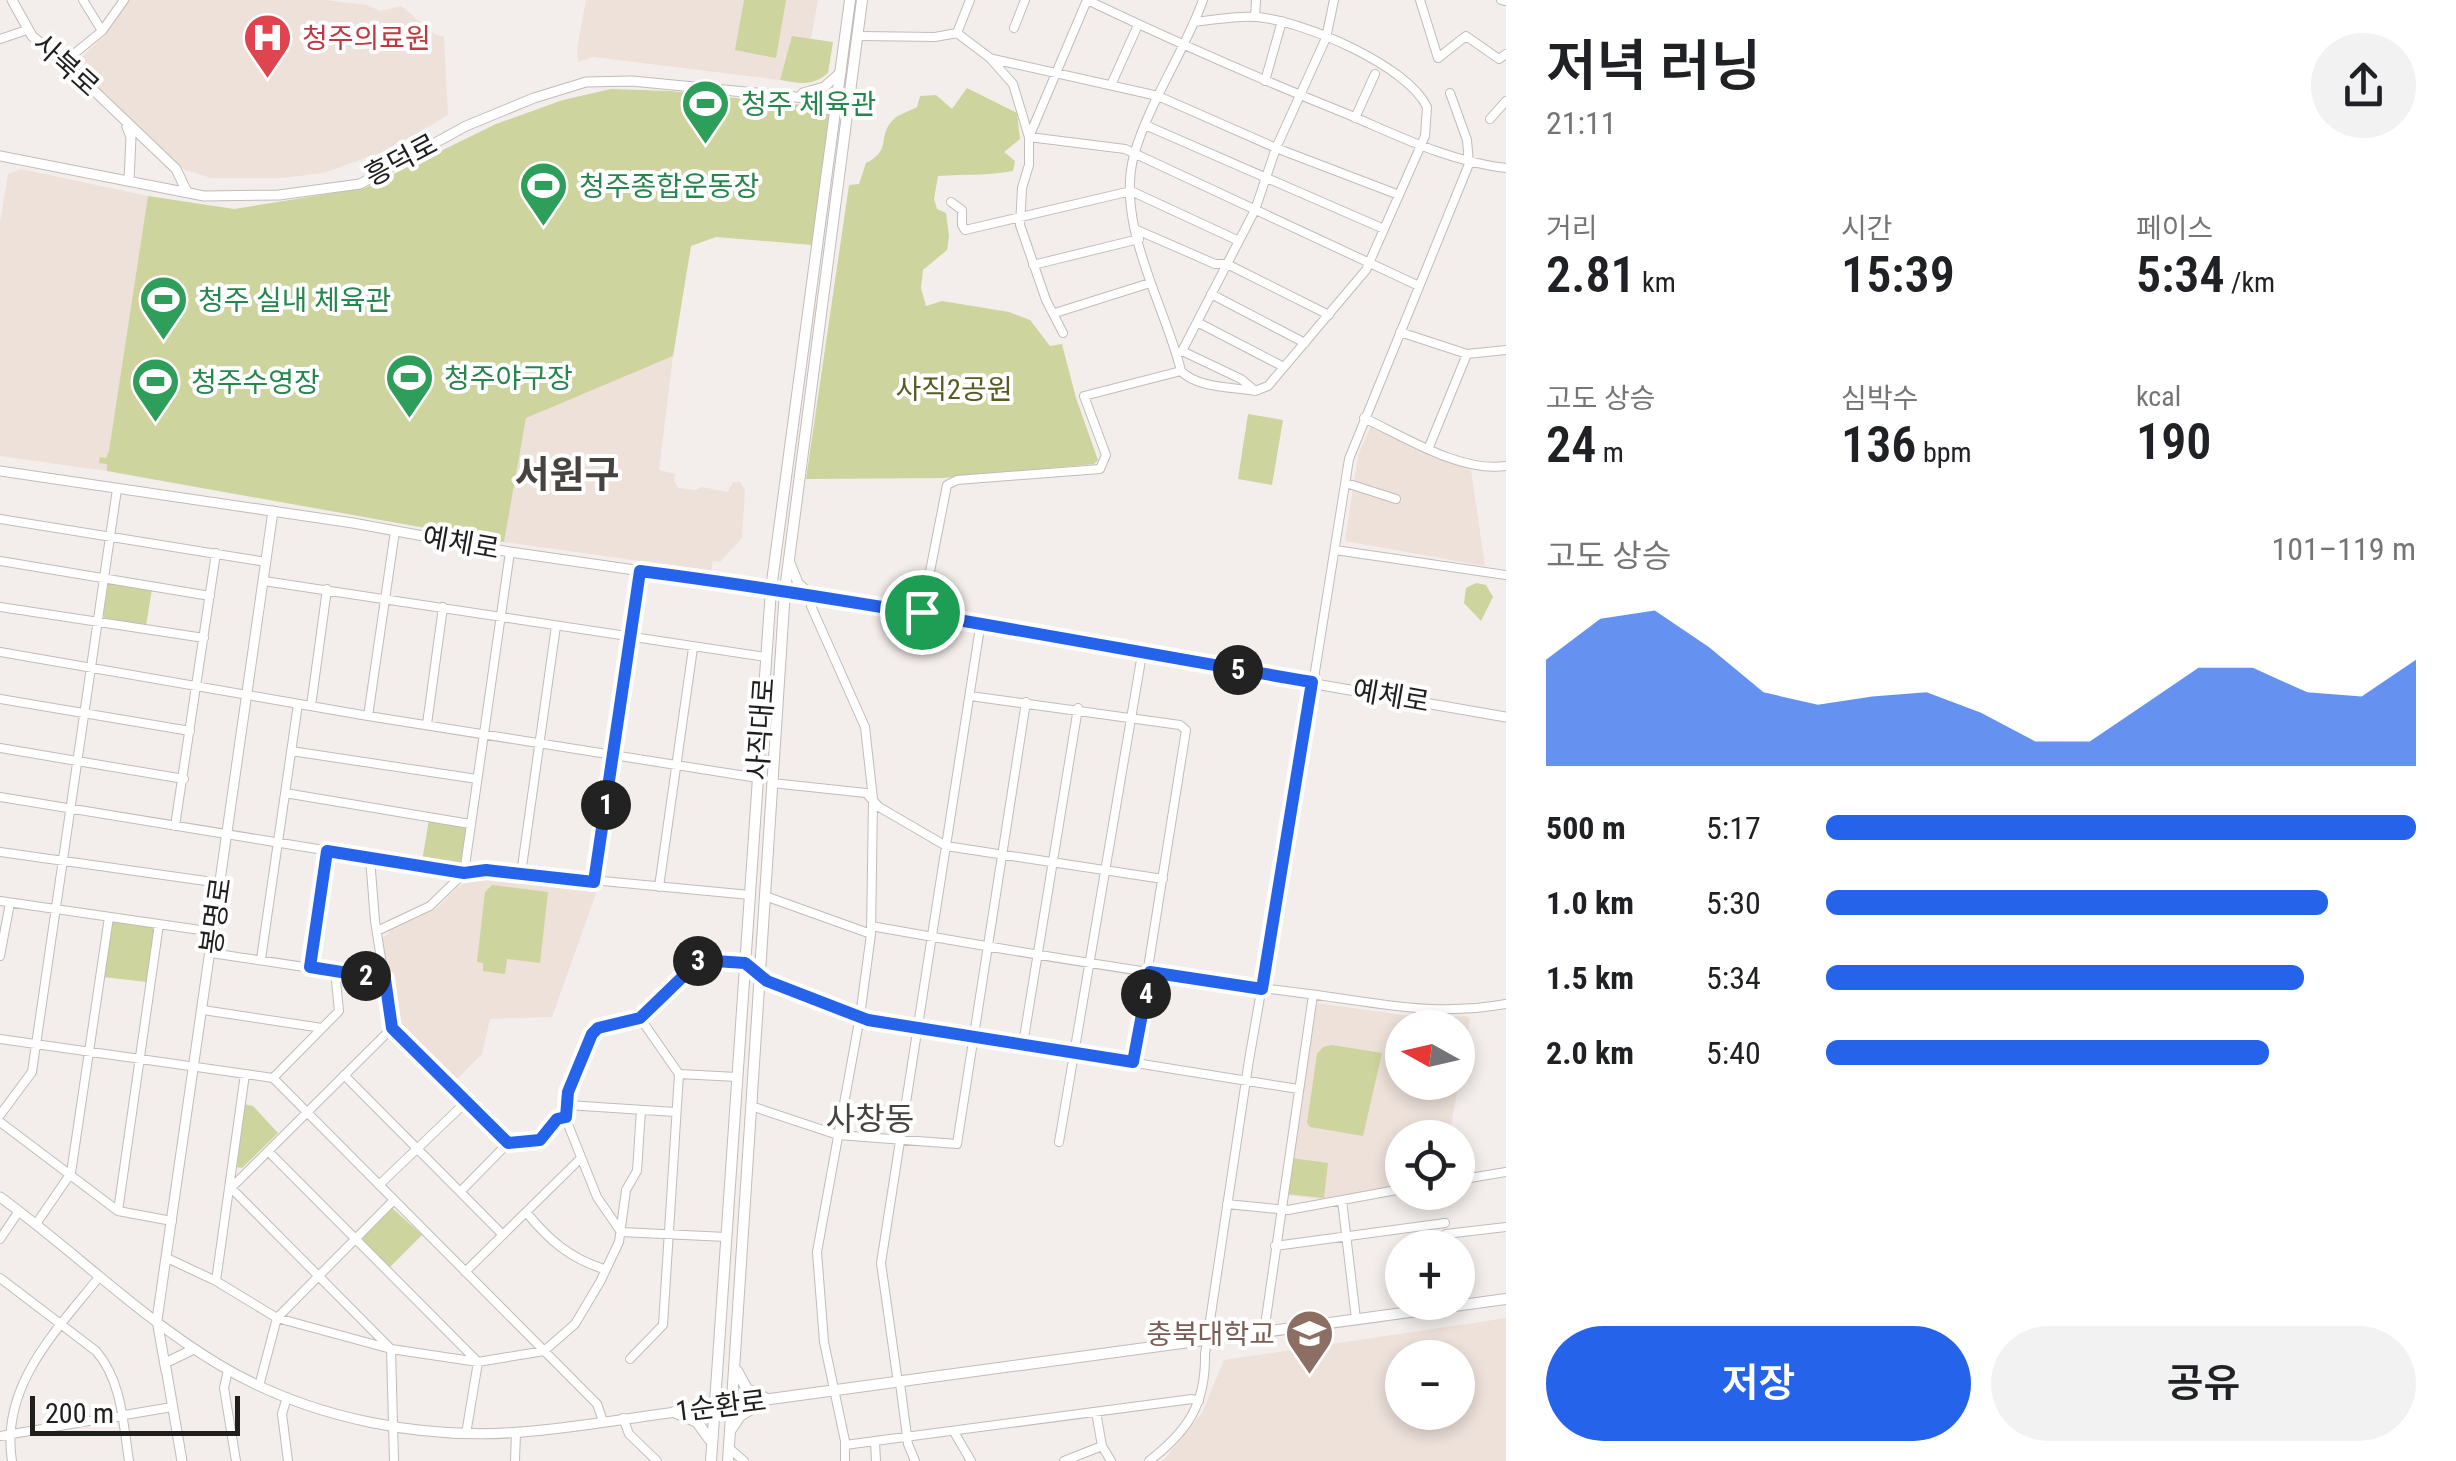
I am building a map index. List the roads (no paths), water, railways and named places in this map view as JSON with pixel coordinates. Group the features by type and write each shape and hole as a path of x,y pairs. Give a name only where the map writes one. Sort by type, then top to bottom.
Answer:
{"main road":[{"name":"사직대로","path":"728,1461 751,1106 750,896 771,588 850,0"},
{"name":"사직대로","path":"712,1457 737,1078 765,896 785,590 862,0"},
{"name":"1순환로","path":"715,1407 1506,1299"},
{"path":"734,1364 742,1385 768,1400"},
{"path":"730,1432 746,1411 768,1400"},
{"path":"674,1412 690,1417 709,1435 712,1457"}],"street":[{"name":"사북로","path":"12,0 27,30 176,169 187,192"},
{"path":"84,0 102,31"},
{"path":"64,62 102,31 124,0"},
{"path":"958,34 970,0"},
{"path":"1014,28 1025,0"},
{"path":"1029,138 1087,0 1355,118 1470,164 1506,168"},
{"path":"1183,374 1180,352 1150,283 1132,191 1135,153 1145,125 1203,0"},
{"path":"1255,17 1256,0"},
{"path":"1180,352 1254,210 1276,148 1326,38 1334,0"},
{"path":"1420,0 1438,58 1466,36 1499,59 1506,54"},
{"path":"922,612 947,485 957,480 1100,468 1106,455 1084,396 1183,374 1255,391 1268,386 1369,264 1428,122 1428,107 1423,98 1398,73 1282,21 1255,17 1194,22"},
{"path":"1265,81 1282,21"},
{"path":"1111,86 1138,25"},
{"path":"0,39 27,30"},
{"path":"859,36 958,34 990,58 1013,84 1029,138 1029,165 1020,217 1033,264 1063,333"},
{"path":"990,58 1158,96 1276,148 1399,195"},
{"path":"795,95 824,87 841,72"},
{"path":"1355,118 1375,74"},
{"name":"흥덕로","path":"0,156 187,192 250,196 360,184 466,126 586,82 632,81 837,101"},
{"path":"1149,1461 1177,1437 1204,1389 1205,1354 1246,1080 1352,448 1470,164 1468,140 1450,93"},
{"path":"1490,119 1506,101"},
{"path":"126,124 131,137 129,182"},
{"path":"1145,125 1384,229"},
{"path":"1029,138 1126,149 1419,286"},
{"path":"951,202 962,210 965,230 1132,191 1239,241"},
{"path":"1033,264 1138,235 1216,264 1227,264 1329,315"},
{"path":"1055,313 1150,283"},
{"path":"1212,294 1305,343"},
{"path":"1197,322 1284,367"},
{"path":"1400,332 1468,354 1506,350"},
{"path":"1180,352 1241,379 1255,391"},
{"path":"1428,447 1468,354"},
{"path":"1364,418 1467,464 1506,466"},
{"name":"예체로","path":"0,471 922,612 1506,717"},
{"path":"1346,484 1396,498"},
{"path":"117,489 32,1072 0,1119 118,1211 172,1221"},
{"name":"봉명로","path":"166,1367 157,1320 273,511"},
{"path":"0,519 266,562"},
{"path":"368,716 396,531"},
{"path":"1334,550 1506,575"},
{"path":"377,931 430,906 464,873 510,552"},
{"path":"175,826 216,553"},
{"path":"789,560 798,583 810,594 810,606 866,727 872,798 871,930 817,1266 822,1324 845,1460"},
{"path":"0,561 210,596"},
{"path":"594,882 640,571"},
{"path":"264,581 766,657"},
{"path":"311,706 328,589"},
{"path":"0,607 204,638"},
{"path":"426,724 443,607"},
{"path":"915,1461 908,1438 881,1263 981,622"},
{"path":"521,874 556,626"},
{"path":"659,886 693,648"},
{"path":"0,652 758,778"},
{"path":"1059,1142 1142,654"},
{"path":"970,696 1078,708 1180,725 1186,730 1133,1062"},
{"path":"0,699 190,732"},
{"path":"751,1106 838,1135 957,1144 1026,702"},
{"path":"260,959 298,704"},
{"path":"1023,1044 1078,708"},
{"path":"0,748 184,778"},
{"path":"291,751 477,779"},
{"path":"772,783 866,793 879,806 946,846 1163,880"},
{"path":"285,793 470,824"},
{"path":"0,798 464,873 486,870 750,896"},
{"path":"310,967 327,851"},
{"path":"0,852 220,883"},
{"path":"370,858 392,1028 508,1143"},
{"path":"765,896 871,930 1262,989 1436,1012 1506,1004"},
{"path":"0,956 5,902 214,932"},
{"path":"36,1224 71,1173 109,917"},
{"path":"118,1211 159,924"},
{"path":"211,953 385,979"},
{"path":"726,1237 622,1232 604,1210 566,1117 568,1092 592,1034 598,1028 640,1018 700,960 752,970 868,1020 1298,1089"},
{"path":"273,1078 339,1011 335,972"},
{"path":"1264,1332 1313,995"},
{"path":"203,1010 322,1028"},
{"path":"630,1359 663,1324 678,1074 640,1018"},
{"path":"231,1188 392,1028"},
{"path":"0,1039 273,1078 597,1404 604,1421"},
{"path":"216,1281 245,1074"},
{"path":"678,1074 737,1078"},
{"path":"344,1075 503,1234"},
{"path":"379,1186 465,1102"},
{"path":"567,1105 675,1112"},
{"path":"167,1258 216,1281 277,1318 391,1348 478,1362 544,1351 575,1324 600,1282 622,1232 626,1190 637,1171 641,1110"},
{"path":"461,1191 508,1143 540,1140 557,1119 566,1117"},
{"path":"268,1151 478,1362"},
{"path":"465,1272 580,1159"},
{"path":"1475,1177 1506,1172"},
{"path":"231,1188 391,1348 394,1461"},
{"path":"1227,1204 1280,1210 1385,1191"},
{"name":"1순환로","path":"0,1197 194,1348 259,1386 326,1411 391,1425 466,1434 516,1432 715,1407"},
{"path":"259,1386 277,1318 394,1200"},
{"path":"1342,1200 1356,1319"},
{"path":"0,1238 19,1211"},
{"path":"526,1212 555,1245 604,1269"},
{"path":"1275,1246 1445,1223"},
{"path":"1475,1230 1506,1226"},
{"path":"12,1461 5,1436 23,1377 99,1277"},
{"path":"0,1278 105,1361 116,1384 129,1461"},
{"path":"171,1331 166,1367 182,1461"},
{"path":"166,1367 194,1348"},
{"path":"466,1434 478,1362"},
{"path":"228,1370 224,1388 236,1461"},
{"path":"287,1398 282,1414 288,1461"},
{"path":"845,1446 1199,1401"},
{"path":"5,1436 172,1407"},
{"path":"1096,1412 1102,1446 1111,1461"},
{"path":"624,1418 629,1434 657,1461"},
{"path":"515,1461 516,1432"},
{"path":"954,1432 971,1461"},
{"path":"875,1442 876,1461"},
{"path":"1064,1461 1102,1446"},
{"path":"728,1448 744,1461"},
{"path":"644,1461 646,1450"}],"place":[{"name":"청주의료원","path":"267,80"},
{"name":"청주 체육관","path":"706,146"},
{"name":"청주종합운동장","path":"544,228"},
{"name":"청주 실내 체육관","path":"163,342"},
{"name":"청주야구장","path":"409,420"},
{"name":"청주수영장","path":"156,424"},
{"name":"충북대학교","path":"1310,1376"}],"district":[{"name":"서원구","path":"567,475"},
{"name":"사창동","path":"870,1119"}],"park label":[{"name":"사직2공원","path":"954,389"}]}
